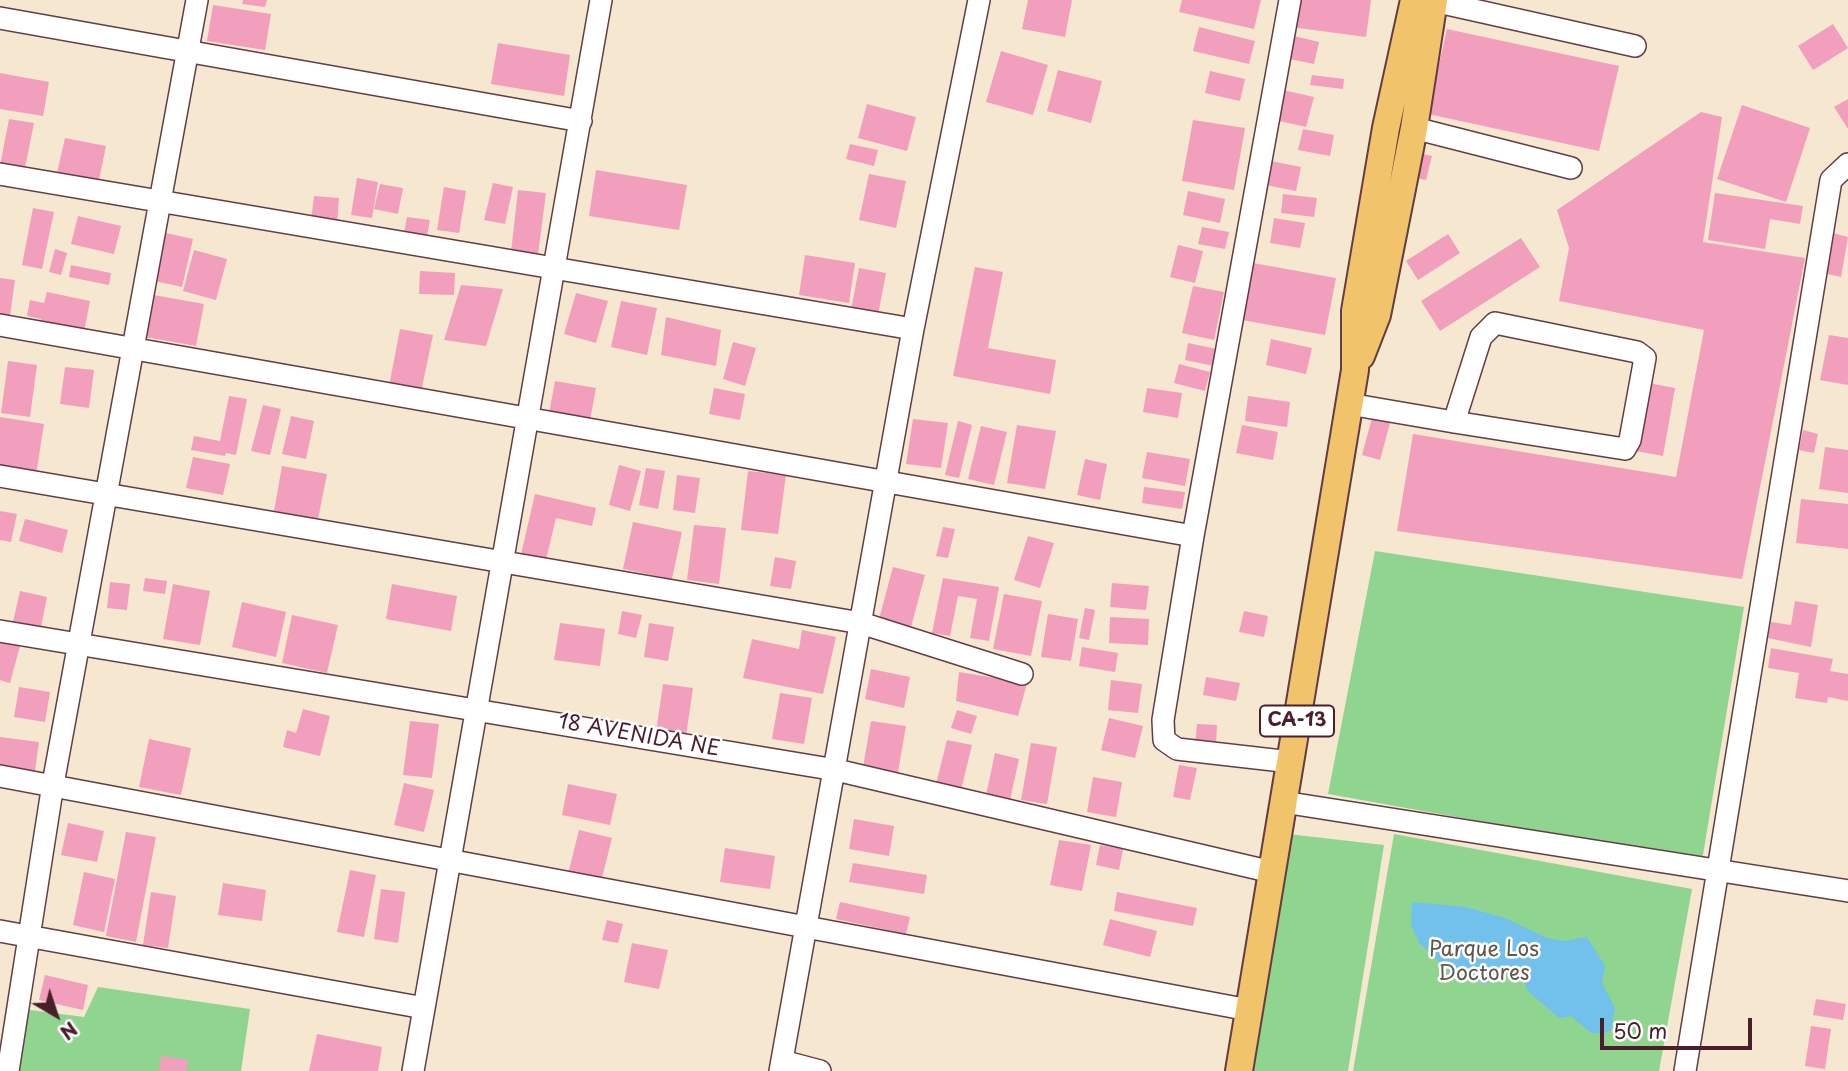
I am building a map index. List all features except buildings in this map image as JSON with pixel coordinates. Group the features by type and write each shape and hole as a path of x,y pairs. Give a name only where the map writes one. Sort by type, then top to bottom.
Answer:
{"main road":[{"name":"CA-13","path":"1240,1071 1355,370 1355,311 1386,128 1414,0"},
{"name":"CA-13","path":"1355,370 1377,316 1414,128 1432,0"}],"street":[{"path":"8,1071 53,784 197,0"},
{"path":"413,1071 601,0"},
{"path":"820,1071 781,1066 888,482 913,329 979,0"},
{"path":"1290,0 1193,536 1163,720 1164,740 1177,749 1291,762"},
{"path":"1432,0 1635,46"},
{"path":"0,19 581,121"},
{"path":"1414,128 1571,168"},
{"path":"1685,1071 1831,180 1848,164"},
{"path":"0,174 913,329"},
{"path":"1349,404 1454,422 1625,449 1630,440 1645,358 1637,352 1495,323 1481,337 1454,422"},
{"path":"0,325 1193,536"},
{"path":"0,476 502,564 861,623 1022,674"},
{"name":"18 AVENIDA NE","path":"0,631 476,708 836,770 1272,872"},
{"path":"0,776 1250,1010"},
{"path":"1283,802 1848,891"},
{"path":"0,931 424,1008"}],"green space":[{"path":"1375,551 1744,607 1702,861 1328,794"},
{"path":"1271,832 1384,845 1348,1071 1231,1071"},
{"name":"Parque Los Doctores","path":"1394,834 1692,889 1659,1071 1353,1071"},
{"path":"98,987 250,1009 241,1071 0,1071 8,1007 84,1017"}],"water":[{"path":"1412,902 1466,907 1505,918 1547,938 1564,941 1587,937 1605,966 1602,983 1615,1008 1611,1029 1606,1033 1591,1033 1571,1016 1559,1018 1528,991 1523,980 1505,974 1484,984 1464,973 1449,971 1419,943 1411,925"}]}
